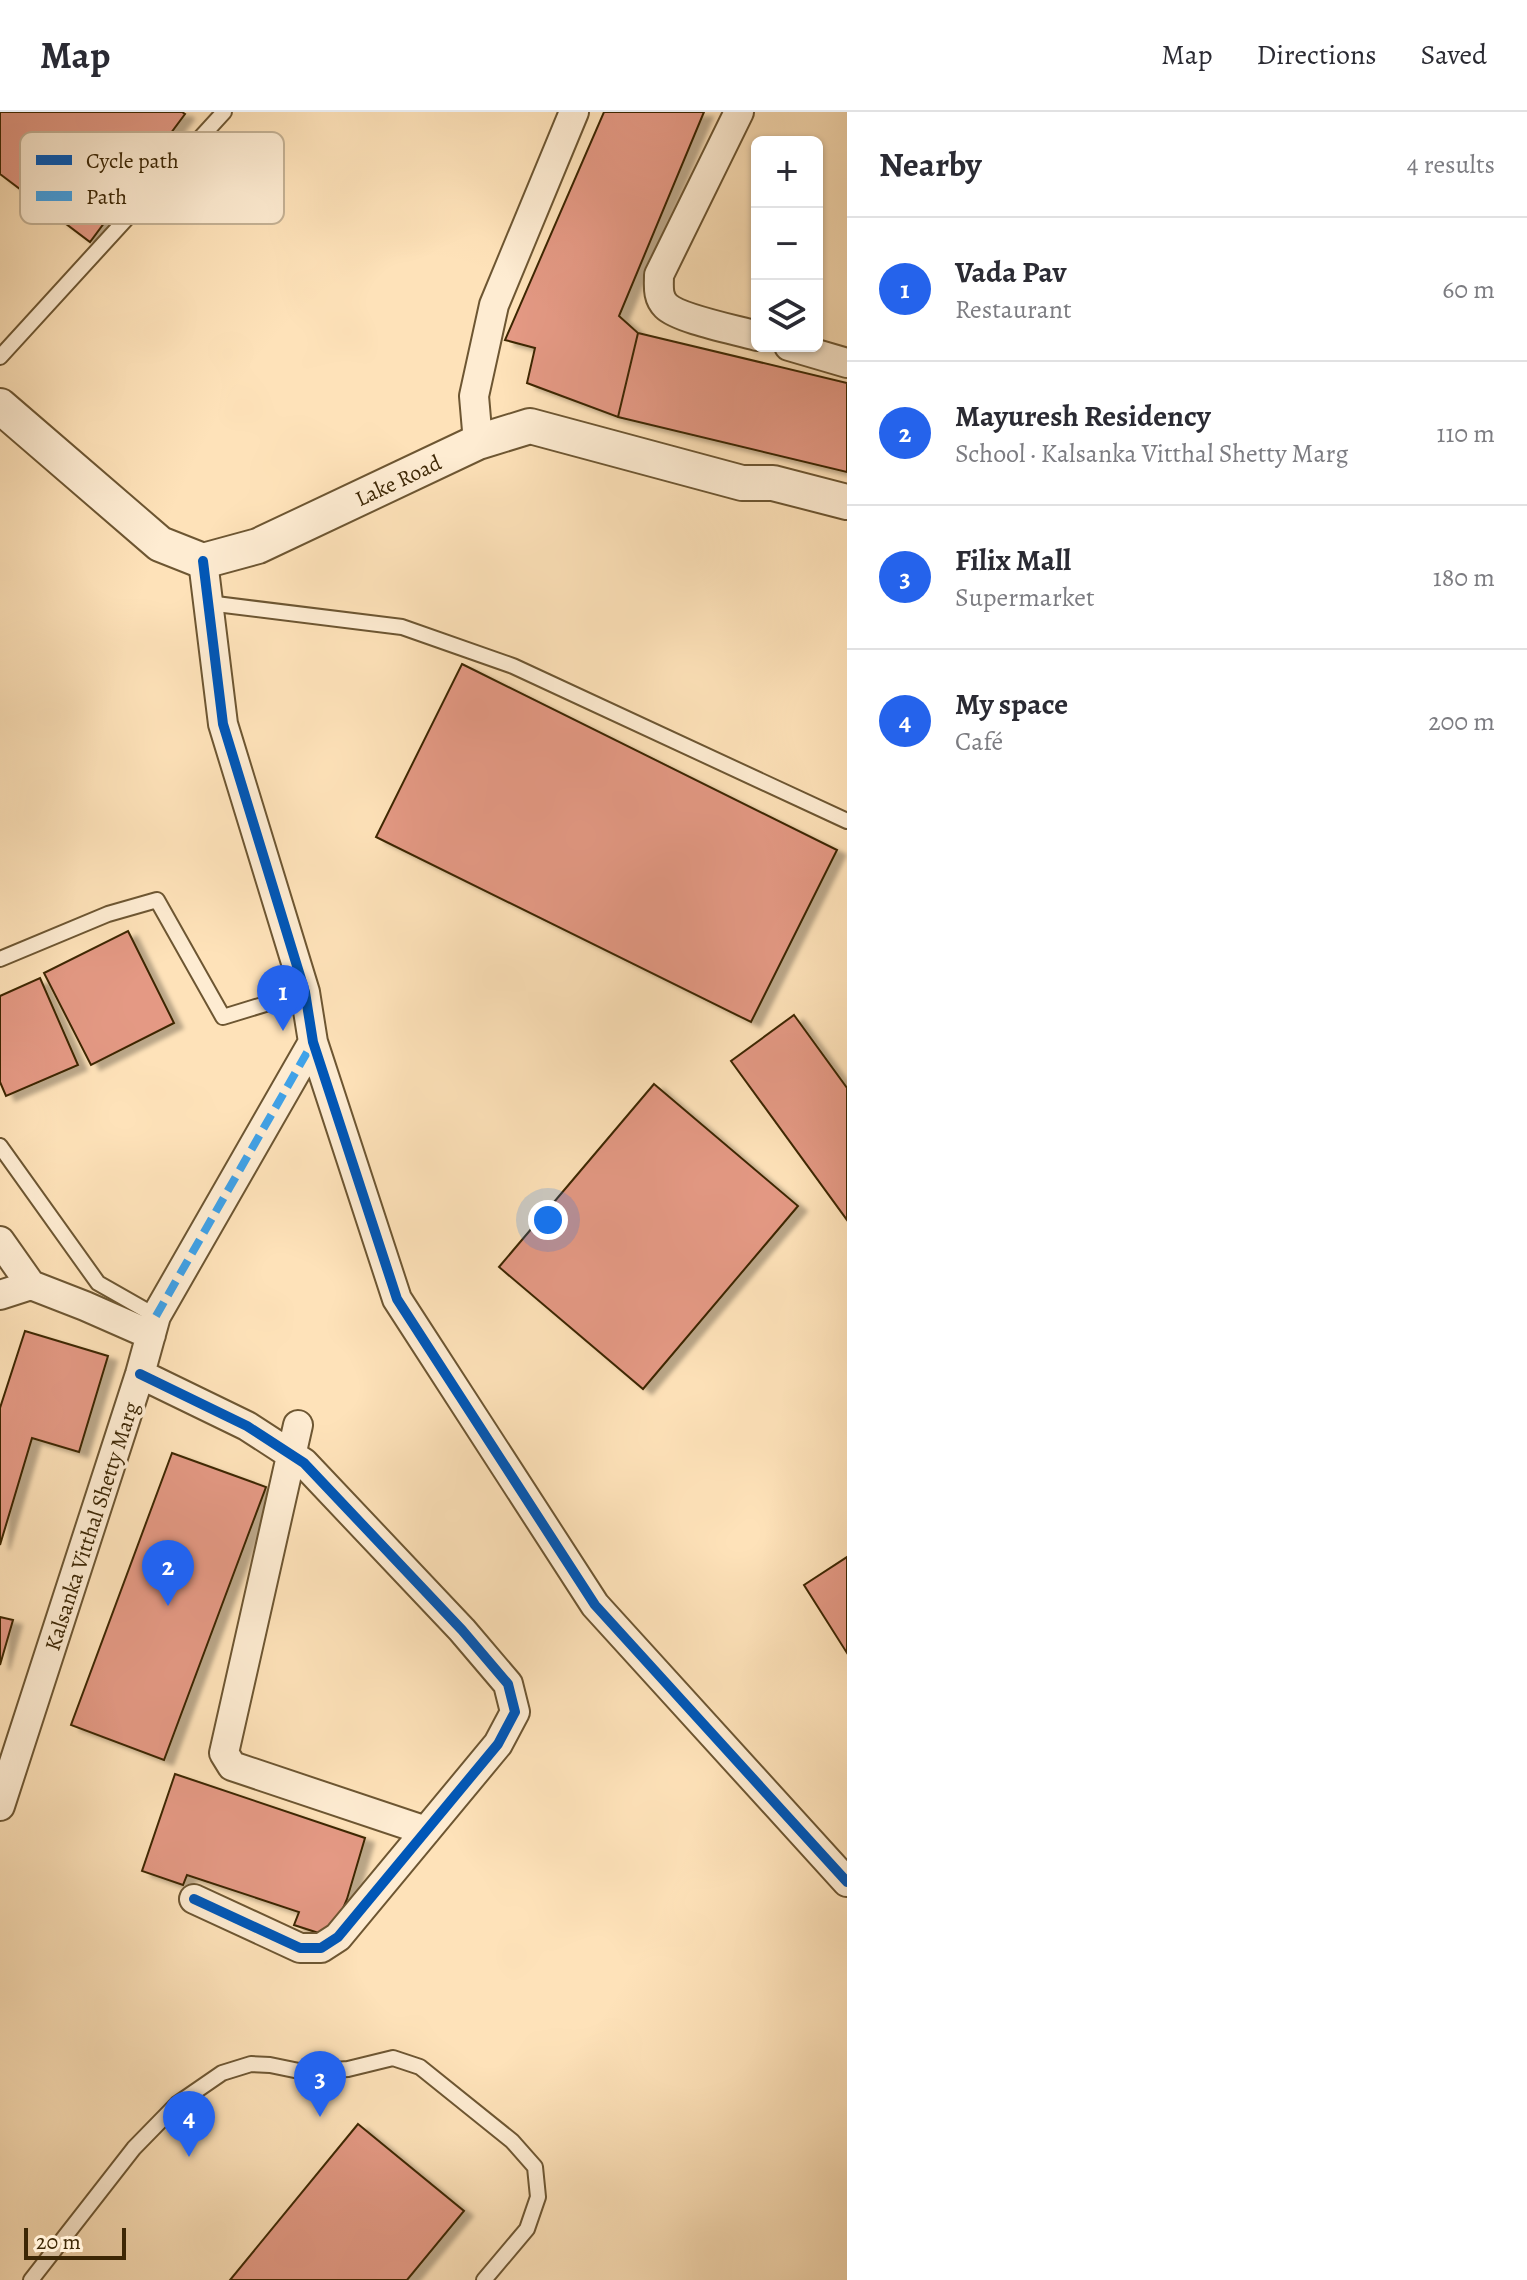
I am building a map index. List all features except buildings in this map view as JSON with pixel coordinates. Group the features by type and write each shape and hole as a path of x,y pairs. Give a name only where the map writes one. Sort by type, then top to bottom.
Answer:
{"street":[{"path":"478,442 474,396 494,305 574,112"},
{"path":"739,112 659,275 659,295 665,305 678,313 751,334"},
{"path":"809,352 847,363"},
{"path":"0,406 160,544 203,561 223,724 305,992 313,1042 397,1299 595,1605 847,1882"},
{"name":"Lake Road","path":"203,561 258,546 478,442 530,426 742,483 773,483 847,502"},
{"path":"696,457 847,493"},
{"path":"742,483 764,499 847,523"},
{"name":"Kalsanka Vitthal Shetty Marg","path":"0,1806 154,1325 313,1042"},
{"path":"0,1241 31,1285 85,1306 154,1325"},
{"path":"0,1295 31,1285"},
{"path":"140,1374 247,1426 304,1463 462,1630 508,1684 515,1712 498,1744 338,1937 321,1948 300,1948 194,1899"},
{"path":"298,1425 224,1753 232,1766 426,1831"}],"lane":[{"path":"206,132 224,112"},
{"path":"0,357 122,224"},
{"path":"208,603 402,627 513,666 847,821"},
{"path":"0,959 108,914 157,900 223,1017 305,992"},
{"path":"0,1146 98,1283 154,1325"},
{"path":"31,2280 134,2148 177,2104 222,2073 251,2064 304,2072 348,2069 393,2058 420,2067 512,2141 535,2167 538,2197 527,2229 484,2280"}],"marked path":[{"path":"156,1316 313,1042"}],"cycle path":[{"path":"203,561 223,724 305,992 313,1042 397,1299 595,1605 847,1882"},
{"path":"140,1374 247,1426 304,1463 462,1630 508,1684 515,1712 498,1744 338,1937 321,1948 300,1948 194,1899"}],"place":[{"name":"Vada Pav","path":"283,1031"},
{"name":"Mayuresh Residency","path":"168,1606"},
{"name":"Filix Mall","path":"320,2117"},
{"name":"My space","path":"189,2157"}]}
